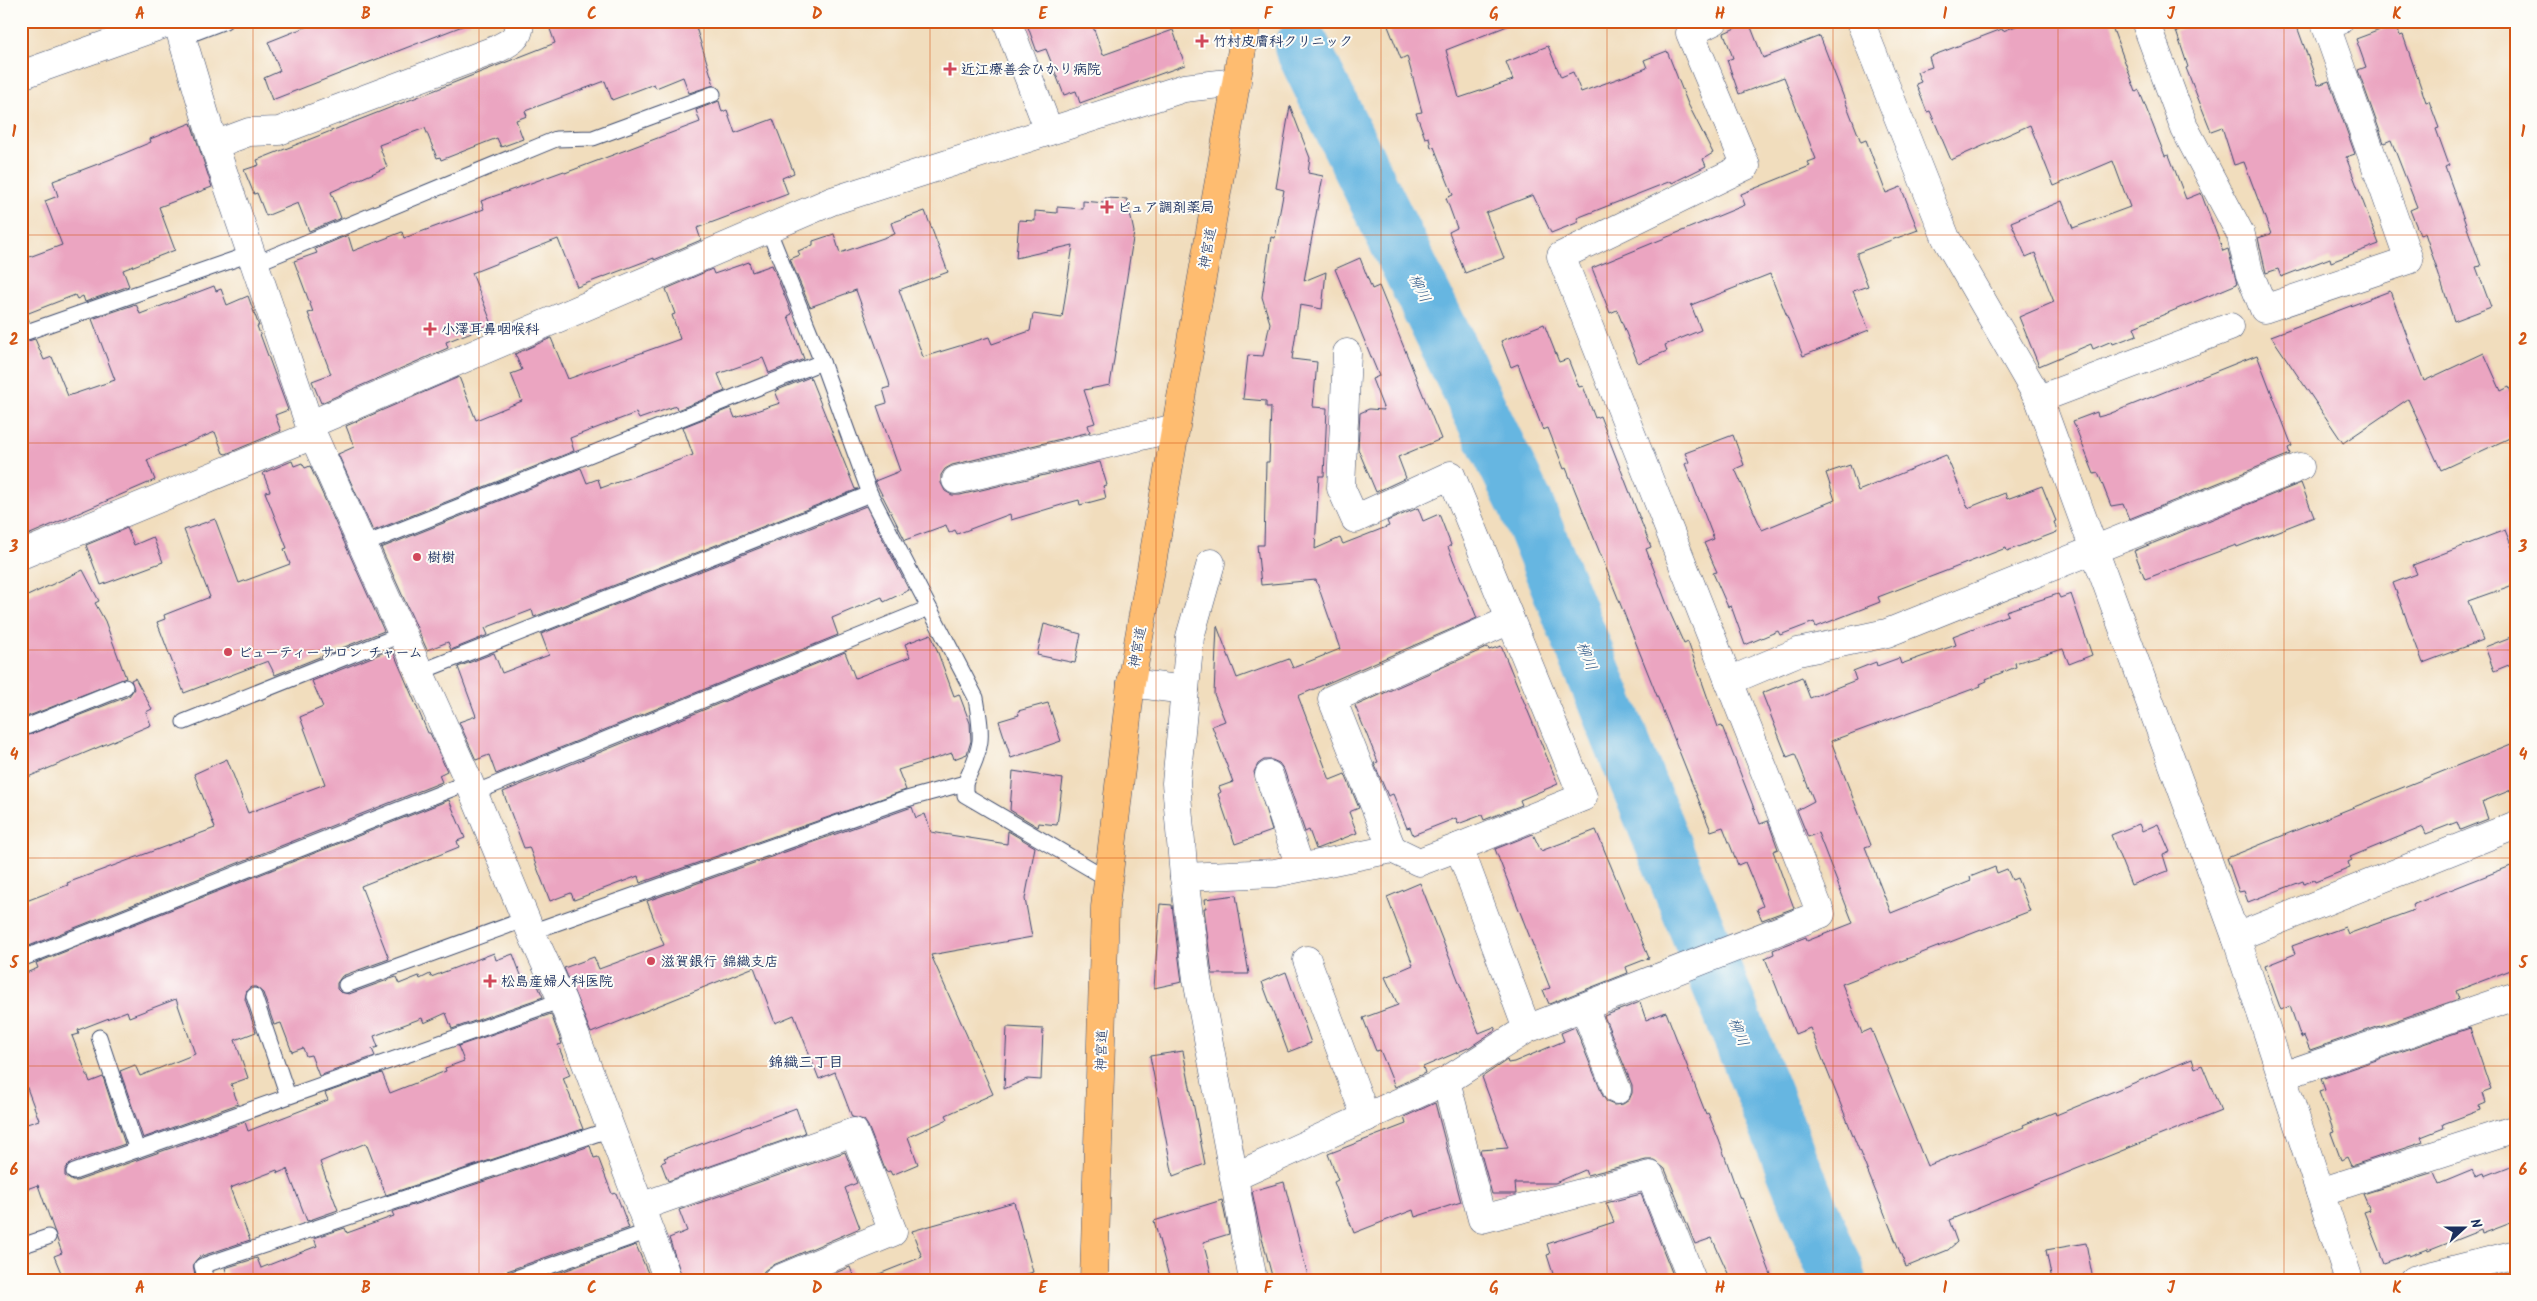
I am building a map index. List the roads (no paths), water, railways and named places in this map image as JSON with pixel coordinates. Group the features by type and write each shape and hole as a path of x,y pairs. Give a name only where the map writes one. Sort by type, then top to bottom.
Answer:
{"main road":[{"name":"神宮道","path":"1094,1280 1105,907 1131,683 1247,21"}],"street":[{"path":"214,145 250,132 279,131 497,49 512,42 518,34 519,21"},
{"path":"1007,21 1049,131"},
{"path":"1234,1177 1446,1081 1528,1029 1821,914 1560,256 1746,166 1690,33 1714,21"},
{"path":"1860,21 1946,238 1971,286 2039,399 2236,937 2349,1280"},
{"path":"2145,21 2185,129 2241,235 2249,272 2264,309 2409,260 2330,23"},
{"path":"21,75 178,26 214,145 312,429 472,787 528,926 562,1000 668,1280"},
{"path":"21,556 768,229 862,190 1184,88 1236,82"},
{"path":"2039,399 2230,327"},
{"path":"1184,877 1275,873 1392,849 1419,862 1459,848 1584,797 1451,475 1355,519 1341,488 1347,353"},
{"path":"956,480 1175,428"},
{"path":"1729,681 1798,652 1887,633 2300,467"},
{"path":"1211,564 1190,637 1176,783 1184,877 1196,979 1253,1280"},
{"path":"1392,849 1332,699 1510,620"},
{"path":"1131,683 1185,690"},
{"path":"1269,775 1300,867"},
{"path":"2236,937 2516,825"},
{"path":"1459,848 1528,1029"},
{"path":"1307,960 1366,1118"},
{"path":"2282,1076 2516,996"},
{"path":"1584,1007 1617,1090"},
{"path":"1446,1081 1482,1219 1650,1175 1692,1280"},
{"path":"2320,1192 2516,1128"},
{"path":"645,1219 854,1132 893,1232 777,1280"},
{"path":"2414,1280 2516,1254"}],"lane":[{"path":"178,26 226,21"},
{"path":"21,334 252,259 556,139 594,138 713,94"},
{"path":"768,229 822,362 870,494 976,698 982,732 980,751 966,783 965,795 1108,878"},
{"path":"363,545 822,362"},
{"path":"420,672 870,494"},
{"path":"21,959 472,787 929,608"},
{"path":"184,722 403,634"},
{"path":"21,729 124,687"},
{"path":"346,985 903,800 966,783"},
{"path":"254,996 288,1096"},
{"path":"74,1172 562,1000"},
{"path":"99,1037 137,1150"},
{"path":"206,1280 202,1266 611,1129"},
{"path":"510,1280 645,1219"},
{"path":"21,1246 48,1237"}],"waterway":[{"name":"柳川","path":"1302,47 1525,503 1839,1280"}],"place":[{"name":"竹村皮膚科クリニック","path":"1202,41"},
{"name":"近江療善会ひかり病院","path":"950,69"},
{"name":"ピュア調剤薬局","path":"1107,207"},
{"name":"小澤耳鼻咽喉科","path":"430,329"},
{"name":"樹樹","path":"417,557"},
{"name":"ビューティーサロン チャーム","path":"228,652"},
{"name":"滋賀銀行 錦織支店","path":"651,961"},
{"name":"松島産婦人科医院","path":"490,981"}],"district":[{"name":"錦織三丁目","path":"806,1062"}]}
